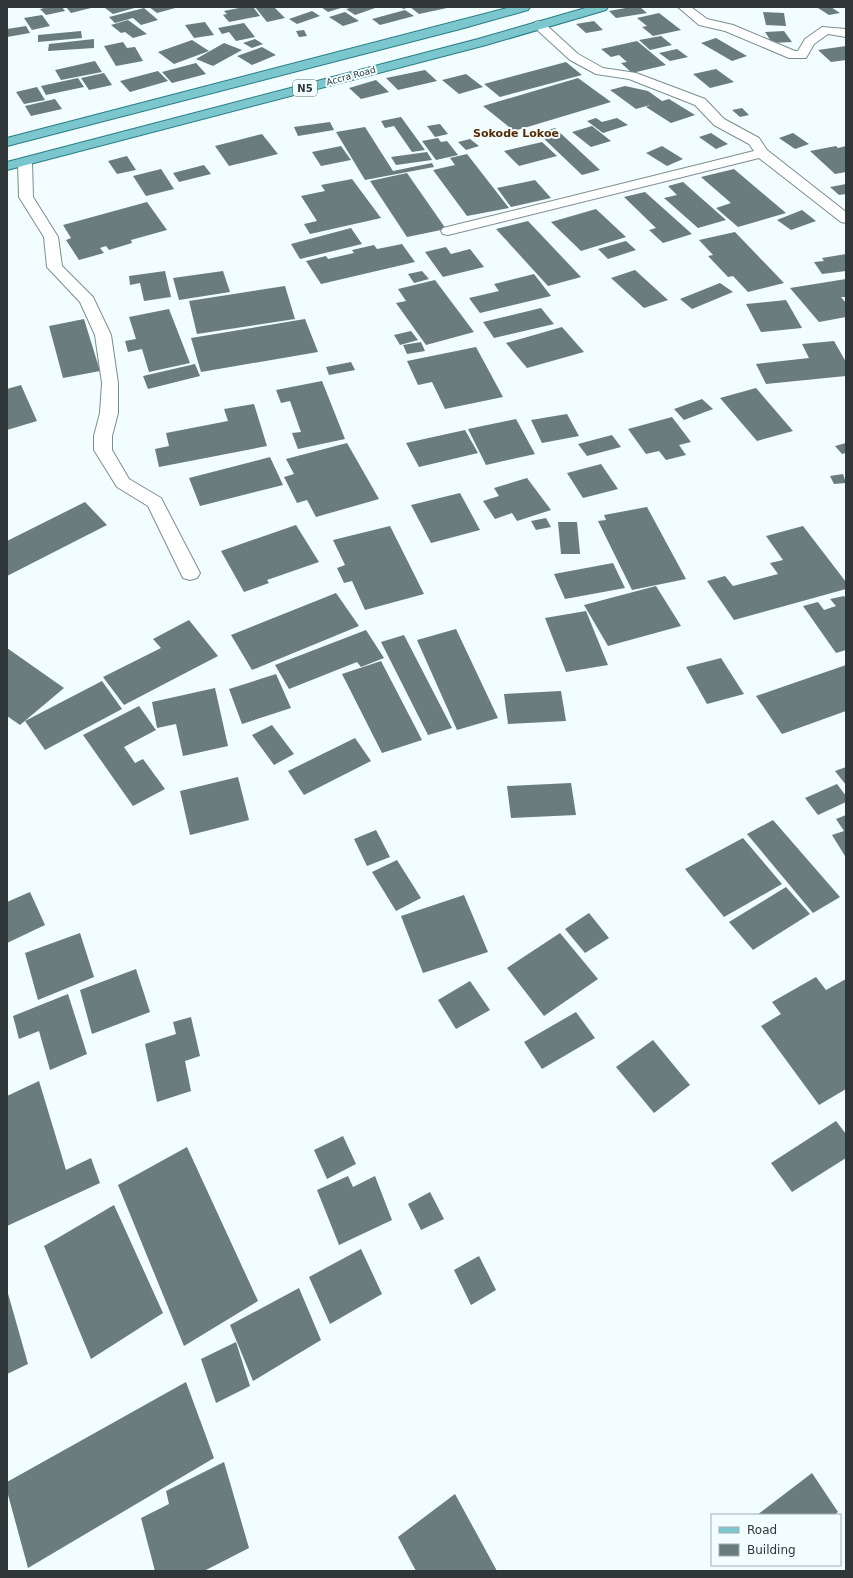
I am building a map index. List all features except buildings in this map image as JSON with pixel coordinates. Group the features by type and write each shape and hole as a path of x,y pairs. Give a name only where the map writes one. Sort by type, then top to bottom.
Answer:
{"main road":[{"name":"Accra Road","path":"7,142 460,25 524,7"},
{"name":"Accra Road","path":"7,166 482,42 602,7"}],"street":[{"path":"684,7 703,22 736,30 792,55 802,55 810,42 826,30 846,33"},
{"path":"539,25 574,57 600,71 632,76 700,102 719,122 754,141 762,153 846,219"},
{"path":"448,231 762,153"},
{"path":"25,162 26,198 51,237 55,267 87,300 103,335 110,382 109,413 103,436 103,450 124,483 155,502 190,573"}],"district":[{"name":"Sokode Lokoe","path":"516,133"}]}
